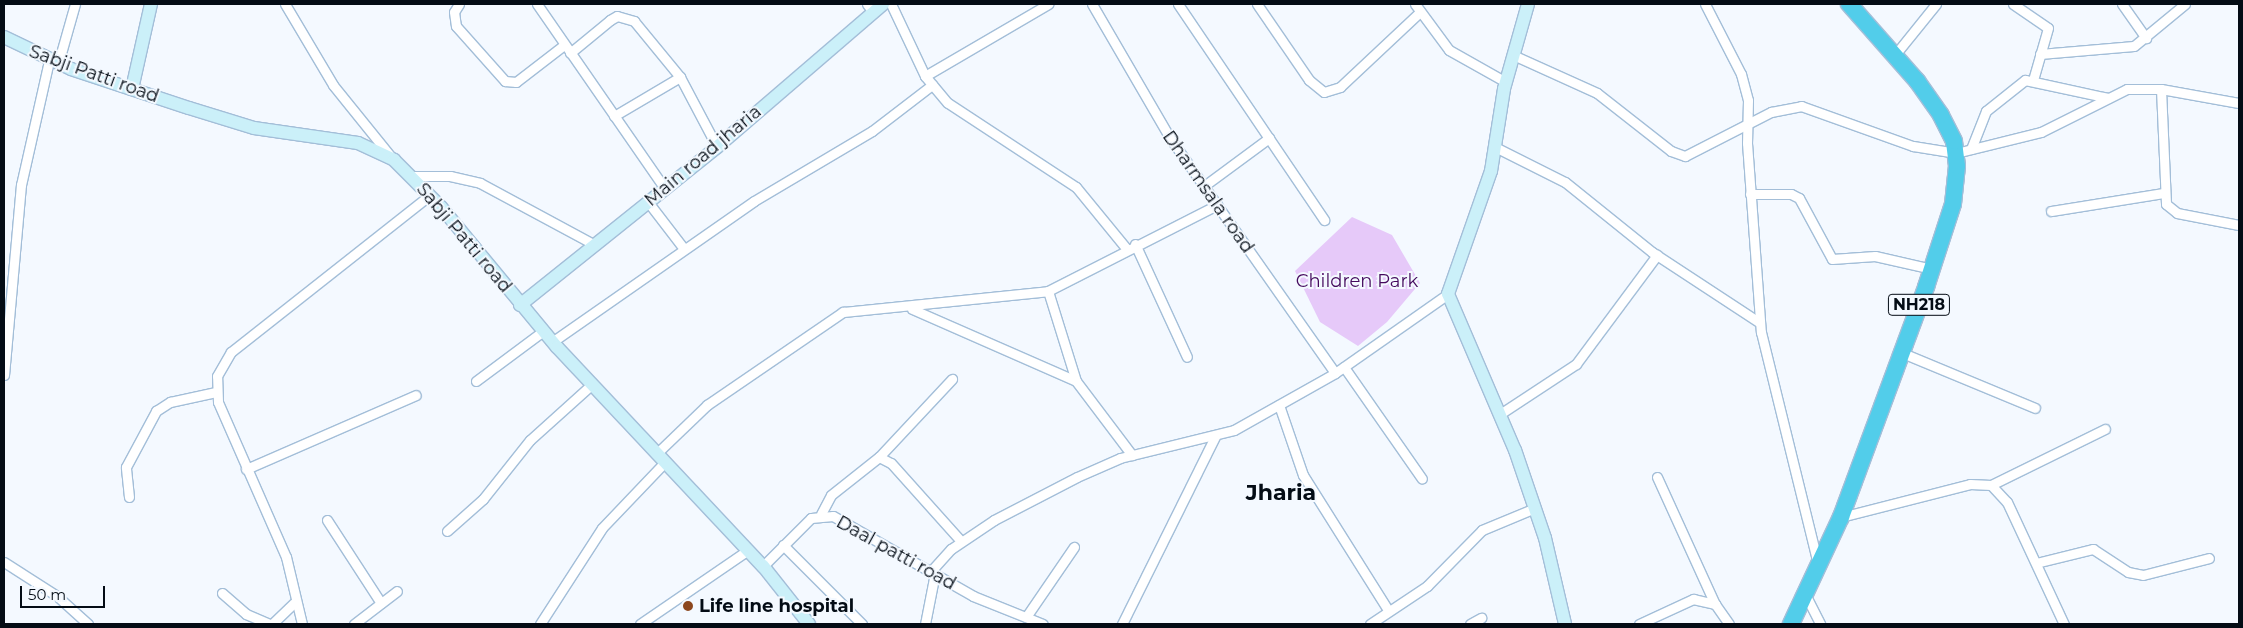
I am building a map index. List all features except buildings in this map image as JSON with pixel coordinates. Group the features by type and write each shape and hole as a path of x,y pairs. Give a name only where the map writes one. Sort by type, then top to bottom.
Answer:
{"highway":[{"name":"NH218","path":"1791,624 1841,517 1900,352 1932,270 1953,204 1963,151 1941,115 1849,4"}],"main road":[{"path":"132,89 151,4"},
{"name":"Main road jharia","path":"520,305 717,148 870,8 883,4"},
{"path":"1528,4 1506,82 1495,147 1448,294 1500,414 1535,508 1565,624"},
{"name":"Sabji Patti road","path":"4,37 53,62 254,128 358,143 394,160 430,195 552,342 763,566 809,624"}],"street":[{"path":"4,375 21,185 53,62 75,4"},
{"path":"286,4 333,85 394,160"},
{"path":"459,4 454,12 456,26 505,81 516,82 564,45"},
{"path":"537,4 665,189"},
{"path":"891,4 925,76 932,85 969,118 1076,187 1126,248"},
{"path":"925,76 1048,4"},
{"name":"Dharmsala road","path":"1092,4 1170,138 1335,373"},
{"path":"1178,4 1324,220"},
{"path":"1257,4 1309,80 1324,92 1340,87 1417,8 1449,50 1506,82"},
{"path":"1705,4 1742,74 1748,100 1750,194 1760,323 1818,567"},
{"path":"2013,4 2046,24 2033,80"},
{"path":"2122,4 2146,38"},
{"path":"2040,54 2121,49 2146,38 2185,4"},
{"path":"1894,56 1932,5"},
{"path":"570,53 610,20 628,17 680,77 717,148"},
{"path":"1513,55 1596,93 1677,154 1692,153 1748,126 1771,112 1809,106 1878,136 1963,151 2042,132 2127,89 2161,89 2239,103"},
{"path":"614,116 680,77"},
{"path":"1963,151 1997,99 2017,83 2033,80 2108,98"},
{"path":"552,342 780,184 872,131 932,85"},
{"path":"2161,89 2164,193 2166,204 2177,212 2239,225"},
{"path":"1204,186 1269,138"},
{"path":"1495,147 1565,182 1657,255 1760,323"},
{"path":"412,176 450,176 480,183 595,245"},
{"path":"2051,211 2164,193"},
{"path":"1750,194 1791,194 1799,198 1832,259 1875,256 1932,270"},
{"path":"302,624 294,603 286,557 246,469 216,392 217,376 231,352 430,195"},
{"path":"648,202 684,249"},
{"path":"540,624 550,620 602,528 707,405 827,320 856,310 911,309 1048,291 1126,248 1217,205"},
{"path":"1135,244 1187,357"},
{"path":"1500,414 1576,364 1657,255"},
{"path":"1048,291 1076,381 1132,455"},
{"path":"925,624 933,572 961,541 1042,494 1132,455 1214,437 1279,405 1335,373 1448,294"},
{"path":"911,309 1076,381"},
{"path":"476,381 543,331"},
{"path":"1900,352 2034,408"},
{"path":"1344,367 1422,479"},
{"path":"821,514 831,495 879,457 952,379"},
{"path":"447,531 483,499 530,440 592,385"},
{"path":"129,497 126,467 156,411 170,402 216,392"},
{"path":"246,469 416,395"},
{"path":"1279,405 1303,475 1388,610"},
{"path":"1841,517 1970,484 1991,485 2105,429"},
{"path":"1122,624 1214,437"},
{"path":"879,457 891,463 961,541"},
{"path":"1658,477 1715,604 1729,624"},
{"path":"1991,485 2007,502 2064,624"},
{"path":"1370,624 1388,610 1427,586 1482,530 1535,508"},
{"name":"Daal patti road","path":"763,566 784,545 821,514 845,521 933,572 1044,624"},
{"path":"328,520 381,603"},
{"path":"784,545 862,624"},
{"path":"1026,617 1074,547"},
{"path":"2036,563 2094,549 2128,572 2143,575 2209,558"},
{"path":"640,624 748,550"},
{"path":"4,562 57,596 88,624"},
{"path":"354,624 397,592"},
{"path":"222,593 246,614 271,624 294,603"},
{"path":"1805,594 1820,624"},
{"path":"1639,624 1686,600 1715,604"},
{"path":"1470,624 1482,618"}],"green space":[{"name":"Children Park","path":"1352,217 1392,235 1420,283 1387,322 1358,346 1320,322 1295,271"}],"place":[{"name":"Life line hospital","path":"688,606"}],"district":[{"name":"Jharia","path":"1281,493"}]}
